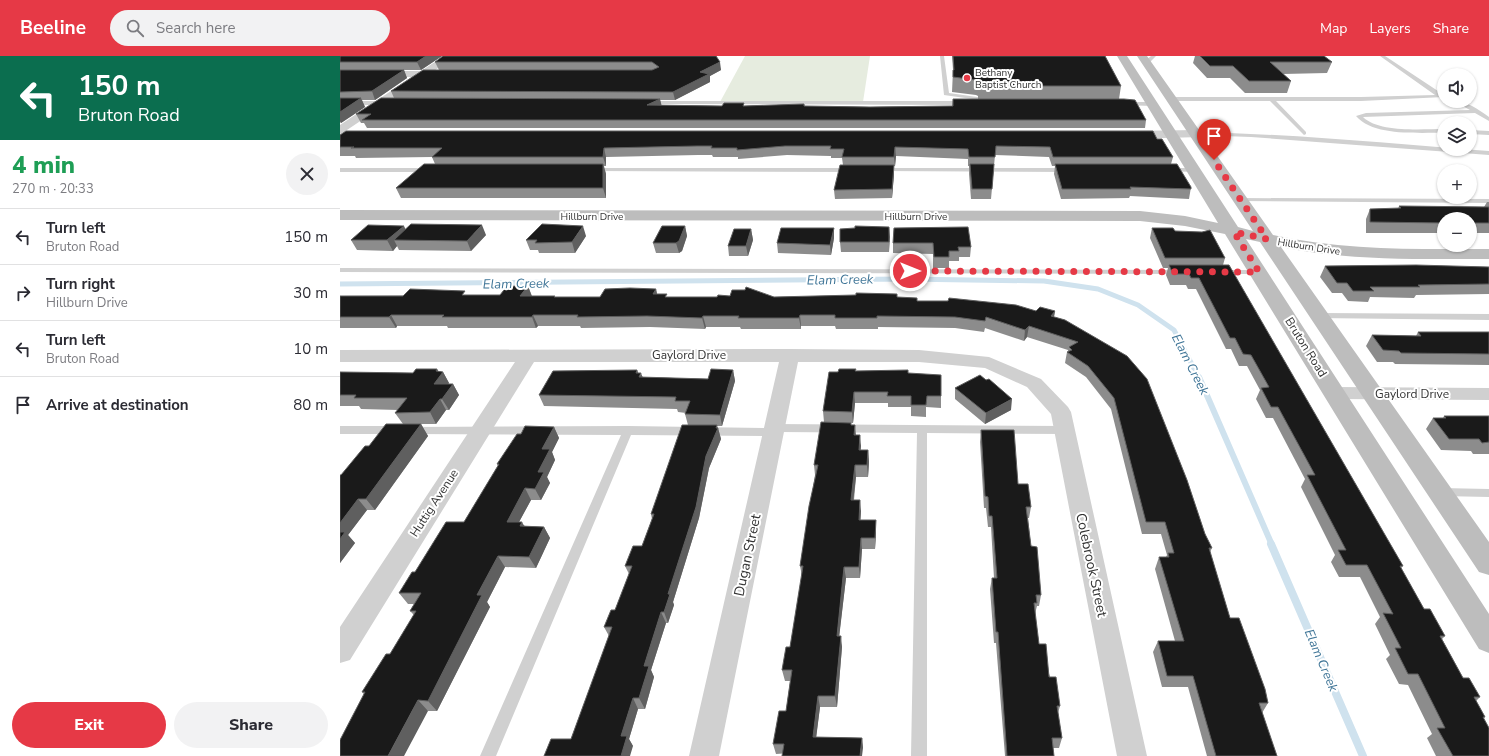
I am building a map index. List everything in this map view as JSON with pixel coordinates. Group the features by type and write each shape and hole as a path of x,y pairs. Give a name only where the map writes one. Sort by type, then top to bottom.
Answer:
{"main road":[{"name":"Bruton Road","path":"1122,56 1488,636"},
{"path":"1148,58 1172,98 1240,200 1489,564"},
{"path":"1178,220 1202,214 1214,203"},
{"name":"Hillburn Drive","path":"340,215 1140,216 1178,220 1320,249 1353,252 1489,254"}],"street":[{"path":"340,130 450,56"},
{"path":"340,74 456,74"},
{"path":"340,134 356,134"},
{"path":"1116,134 1197,134"},
{"name":"Dugan Street","path":"704,756 790,355"},
{"name":"Gaylord Drive","path":"340,356 918,356 989,363 1034,383"},
{"name":"Huttig Avenue","path":"340,651 528,356"},
{"name":"Colebrook Street","path":"1034,383 1061,412 1132,756"},
{"name":"Gaylord Drive","path":"1335,393 1489,394"}],"lane":[{"path":"643,103 999,102 946,94 942,56"},
{"path":"1382,56 1437,93"},
{"path":"1172,98 1361,99 1437,97"},
{"path":"1271,99 1304,133 1324,140"},
{"path":"1119,102 1151,103"},
{"path":"340,103 397,103"},
{"path":"1471,108 1489,119"},
{"path":"1437,131 1380,128 1365,123 1359,116 1477,111"},
{"path":"1477,132 1489,132"},
{"path":"1294,138 1302,136 1304,133"},
{"path":"1197,134 1294,138 1489,152"},
{"path":"340,170 436,170"},
{"path":"587,170 859,170"},
{"path":"875,170 1074,170"},
{"path":"1162,170 1194,170"},
{"path":"1240,200 1489,201"},
{"path":"340,270 1187,272"},
{"path":"1211,272 1259,272"},
{"path":"1320,316 1489,317"},
{"path":"340,430 1065,430"},
{"path":"488,756 628,430"},
{"path":"919,756 922,430"},
{"path":"1440,492 1489,493"}],"shaded area":[{"path":"745,56 870,56 863,102 720,102"}],"building":[{"path":"340,56 426,56 417,62 340,62"},
{"path":"443,56 716,56 720,62 700,72 709,74 673,92 391,91 423,70 652,70 659,67 652,62 435,62"},
{"path":"953,56 1105,56 1121,86 978,86 979,82 976,80 953,77"},
{"path":"1200,56 1324,56 1332,62 1270,62 1291,81 1249,81 1233,66 1210,66"},
{"path":"340,70 404,70 372,91 340,92"},
{"path":"340,98 361,98 340,112"},
{"path":"381,98 660,99 647,105 722,106 724,103 744,103 743,106 804,104 804,106 870,107 953,106 953,99 1124,99 1135,100 1146,120 362,120 371,114 356,114"},
{"path":"346,131 1153,131 1157,139 1162,139 1173,157 1053,157 1050,147 996,146 995,157 969,157 968,149 895,147 894,157 842,157 844,149 830,149 831,146 785,146 737,150 737,148 711,148 712,146 697,146 604,148 603,157 432,157 442,148 340,147 340,135"},
{"path":"424,164 603,164 603,188 396,188"},
{"path":"970,164 994,164 992,189 972,189"},
{"path":"1055,164 1177,164 1191,189 1130,187 1131,189 1062,189"},
{"path":"840,165 894,165 892,189 834,190"},
{"path":"1399,206 1489,207 1489,223 1477,223 1477,212 1437,212 1437,223 1370,222 1370,209 1401,208"},
{"path":"411,224 482,225 467,241 394,240"},
{"path":"542,224 583,226 572,242 535,243 537,240 526,240"},
{"path":"368,225 404,226 387,240 351,240"},
{"path":"662,226 685,226 679,241 676,243 653,243"},
{"path":"855,226 889,227 889,242 840,242 840,229 855,228"},
{"path":"968,227 971,247 958,247 959,251 949,251 949,257 934,257 933,243 893,243 894,228"},
{"path":"781,228 834,228 830,245 777,243"},
{"path":"1152,228 1173,228 1175,231 1202,232 1210,230 1225,258 1165,258"},
{"path":"734,229 751,229 746,246 728,246"},
{"path":"1169,265 1229,265 1403,566 1400,566 1424,609 1430,609 1445,636 1440,636 1463,678 1469,678 1480,697 1474,697 1489,728 1489,756 1453,756 1437,728 1445,728 1418,674 1408,674 1395,648 1401,648 1383,613 1393,614 1367,565 1346,565 1338,550 1346,550 1307,475 1315,475 1278,407 1271,407 1261,388 1269,387 1251,355 1243,354 1235,338 1230,338 1199,278 1191,278 1189,274 1173,274"},
{"path":"1416,265 1489,267 1489,284 1418,285 1420,287 1370,287 1374,291 1353,291 1347,283 1337,283 1325,266"},
{"path":"507,286 528,286 520,296 555,296 554,297 600,297 605,289 630,288 656,289 653,294 667,294 665,297 717,297 718,295 730,296 732,290 745,290 746,287 774,297 856,295 856,293 897,294 897,297 917,298 917,301 948,301 949,298 1016,305 1036,311 1040,307 1055,311 1051,316 1065,320 1127,356 1147,379 1187,480 1205,534 1212,548 1209,548 1230,618 1239,618 1265,689 1268,703 1259,703 1277,756 1216,756 1193,676 1167,676 1158,641 1184,641 1159,557 1169,557 1168,553 1174,553 1165,522 1146,522 1114,398 1088,366 1067,352 1072,350 1069,347 1078,342 1029,326 1025,330 986,317 985,321 955,317 877,316 877,318 835,318 835,315 800,315 799,318 738,318 739,316 703,316 702,318 647,316 577,317 578,315 533,315 532,317 442,317 444,315 391,315 389,317 340,317 340,296 403,296 410,289 465,291 462,295 500,295"},
{"path":"1418,332 1489,332 1489,354 1401,353 1399,351 1383,350 1372,335 1421,336"},
{"path":"416,369 437,369 436,371 443,372 434,384 453,384 430,412 395,413 407,398 354,398 356,395 340,395 340,372 413,373"},
{"path":"711,369 733,370 720,415 685,414 690,401 675,401 676,397 539,395 553,371 637,370 636,373 641,373 639,377 708,379"},
{"path":"839,369 856,369 855,371 908,370 908,373 941,375 941,396 927,396 926,405 911,405 911,396 887,396 888,392 854,392 852,412 823,411 829,372 838,372"},
{"path":"980,375 986,380 989,379 1012,399 986,413 955,388"},
{"path":"1444,416 1489,416 1489,442 1482,443 1479,439 1449,439 1433,418 1446,418"},
{"path":"821,422 851,423 851,425 855,425 854,435 860,435 859,450 868,450 867,465 855,465 851,500 860,500 859,520 876,520 875,538 861,538 859,567 844,567 837,636 841,636 835,696 818,696 813,737 862,738 860,756 782,756 784,744 773,744 779,711 786,711 792,670 782,670 786,647 790,647 803,566 800,566 809,506 818,465 814,465"},
{"path":"386,424 421,424 366,499 358,499 340,523 340,475 365,446 369,446"},
{"path":"682,425 717,425 716,428 718,428 706,456 696,507 668,594 670,594 664,612 661,612 644,666 649,666 639,698 633,698 621,736 627,736 621,756 544,756 551,739 571,739 612,627 604,627 611,610 615,610 632,566 625,566 633,546 642,546 654,514 651,514"},
{"path":"525,426 554,427 542,449 550,449 538,472 544,472 535,489 525,488 507,522 522,522 520,526 544,527 529,557 498,556 477,595 482,595 428,701 418,700 388,756 340,756 340,740 365,692 362,692 386,654 390,654 416,611 410,611 421,593 399,593 412,572 415,572 446,522 464,522 499,464 497,464 517,434 521,434"},
{"path":"981,430 1014,430 1018,484 1028,484 1031,507 1026,507 1031,546 1037,547 1041,595 1036,595 1037,603 1034,603 1039,644 1046,644 1049,677 1056,677 1060,706 1057,706 1062,738 1052,738 1054,756 1007,756 998,632 996,632 992,578 997,578 992,516 989,516 988,497 985,496"},
{"path":"340,532 345,532 340,539"}],"waterway":[{"name":"Elam Creek","path":"340,284 904,279 1044,281 1098,289 1138,305 1174,330 1199,378"},
{"name":"Elam Creek","path":"1199,377 1272,545"},
{"name":"Elam Creek","path":"1271,544 1363,756"}],"place":[{"name":"Bethany Baptist Church","path":"967,78"}],"route":[{"path":"910,271 1259,272 1234,232 1267,239 1214,160"}]}
